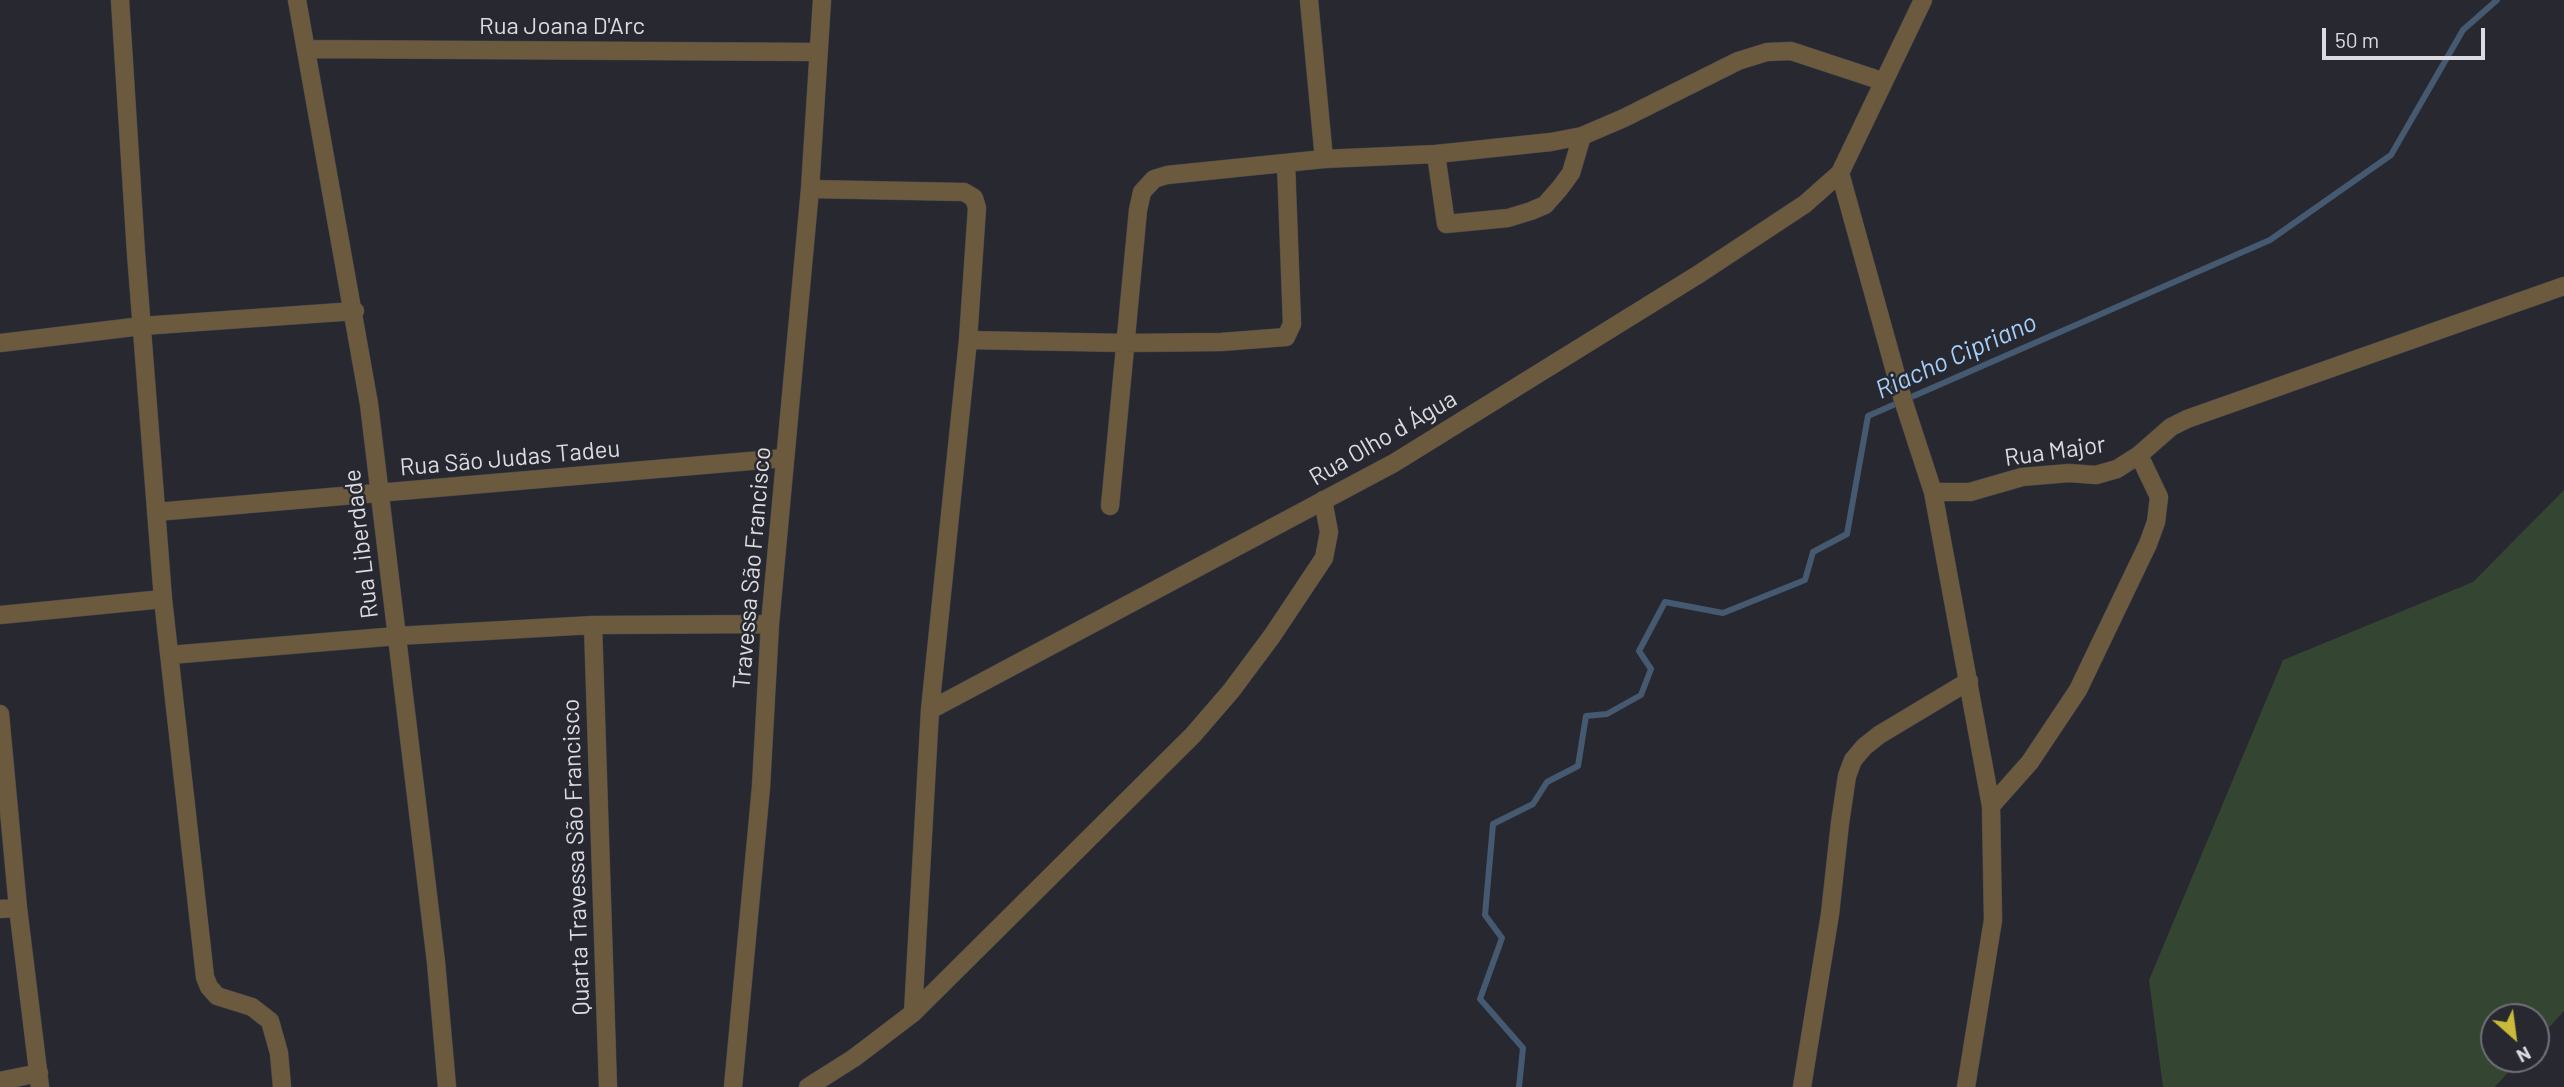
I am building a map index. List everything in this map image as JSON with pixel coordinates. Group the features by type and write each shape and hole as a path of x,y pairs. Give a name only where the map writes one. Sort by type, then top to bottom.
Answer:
{"street":[{"path":"120,0 163,599 205,977 217,996 252,1007 270,1021 279,1053 282,1087"},
{"name":"Rua Liberdade","path":"297,0 355,312 380,494 436,962 447,1087"},
{"name":"Travessa São Francisco","path":"733,1087 761,787 770,624 810,189 822,0"},
{"path":"1309,0 1324,159"},
{"path":"1923,0 1840,173 1903,400 1933,492 1991,806 1993,920 1966,1087"},
{"name":"Rua Joana D'Arc","path":"306,49 818,52"},
{"path":"1110,506 1138,210 1146,184 1154,179 1167,175 1324,159 1436,154 1551,142 1582,135 1625,118 1738,61 1767,52 1791,51 1882,81"},
{"path":"1436,154 1446,224 1508,218 1545,205 1571,173 1582,135"},
{"path":"968,340 1124,343 1267,340 1279,339 1289,334 1292,324 1286,163"},
{"name":"Rua Olho d Água","path":"930,710 1394,463 1699,274 1805,204 1840,173"},
{"path":"810,189 964,191 974,198 978,222 930,710 913,1013"},
{"name":"Rua Major","path":"1933,492 1970,492 2022,477 2069,473 2096,475 2117,469 2171,427 2187,419 2564,286"},
{"path":"0,343 142,326 355,312"},
{"path":"1991,806 2030,762 2078,690 2148,544 2156,522 2159,497 2139,454"},
{"name":"Rua São Judas Tadeu","path":"156,512 785,458"},
{"path":"807,1087 854,1058 913,1013 1193,734 1231,691 1324,558 1329,532 1323,500"},
{"path":"0,615 163,599"},
{"path":"170,655 397,636 593,625 770,624"},
{"name":"Quarta Travessa São Francisco","path":"593,625 608,1087"},
{"path":"1802,1087 1830,914 1847,776 1853,760 1879,735 1969,681"},
{"path":"0,714 9,908 39,1080 0,1081"}],"green space":[{"path":"2564,490 2564,1011 2550,1026 2550,1003 2480,1003 2480,1073 2508,1073 2495,1087 2163,1087 2149,980 2283,660 2473,582"}],"waterway":[{"name":"Riacho Cipriano","path":"1519,1087 1523,1048 1480,999 1502,938 1485,915 1493,824 1533,804 1547,782 1578,766 1586,716 1607,714 1641,695 1651,669 1639,651 1665,602 1723,613 1805,580 1813,552 1847,534 1868,416 2270,240 2391,155 2463,30 2497,0"}]}
